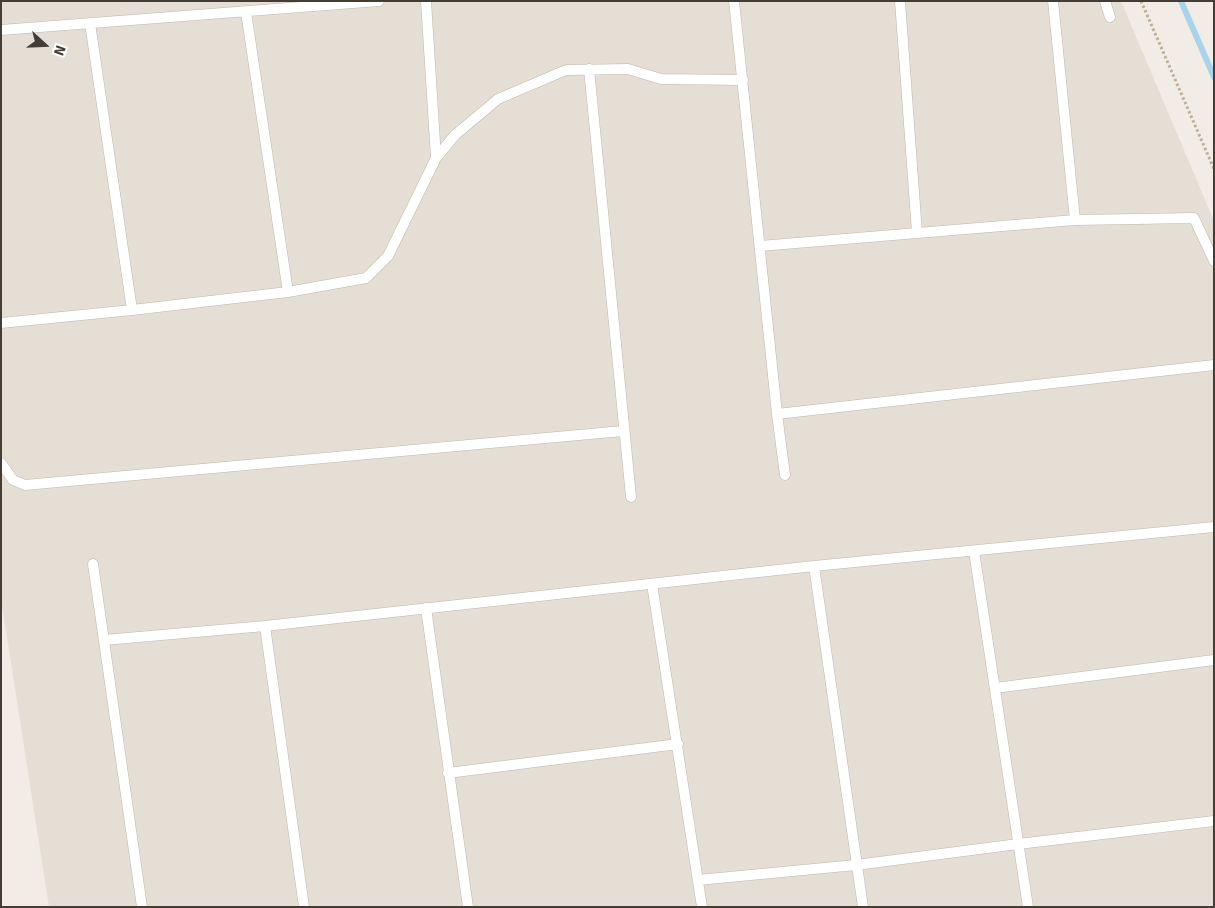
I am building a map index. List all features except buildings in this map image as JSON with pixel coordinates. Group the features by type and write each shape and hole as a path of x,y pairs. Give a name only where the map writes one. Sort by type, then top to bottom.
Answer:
{"lane":[{"path":"1,30 379,1"},
{"path":"426,1 436,158"},
{"path":"734,1 785,476"},
{"path":"900,1 917,233"},
{"path":"1053,1 1075,220"},
{"path":"1105,1 1110,17"},
{"path":"246,12 288,292"},
{"path":"90,23 132,310"},
{"path":"589,69 623,431 631,497"},
{"path":"1,323 288,292 366,278 388,256 436,158 455,135 498,99 566,70 628,69 661,78 742,80"},
{"path":"760,246 1075,220 1194,218 1214,261"},
{"path":"777,414 1214,365"},
{"path":"1,463 13,480 25,485 623,431"},
{"path":"104,640 265,626 814,566 1214,527"},
{"path":"974,551 1028,907"},
{"path":"93,564 142,907"},
{"path":"814,566 863,907"},
{"path":"652,584 702,907"},
{"path":"426,608 468,907"},
{"path":"265,626 304,907"},
{"path":"995,688 1214,660"},
{"path":"448,773 678,744"},
{"path":"698,880 856,865 1214,821"}],"path":[{"path":"1141,1 1214,169"}],"shaded area":[{"path":"1,1 1121,1 1214,221 1214,907 49,907 1,599"}],"waterway":[{"path":"1181,1 1214,77"}]}
